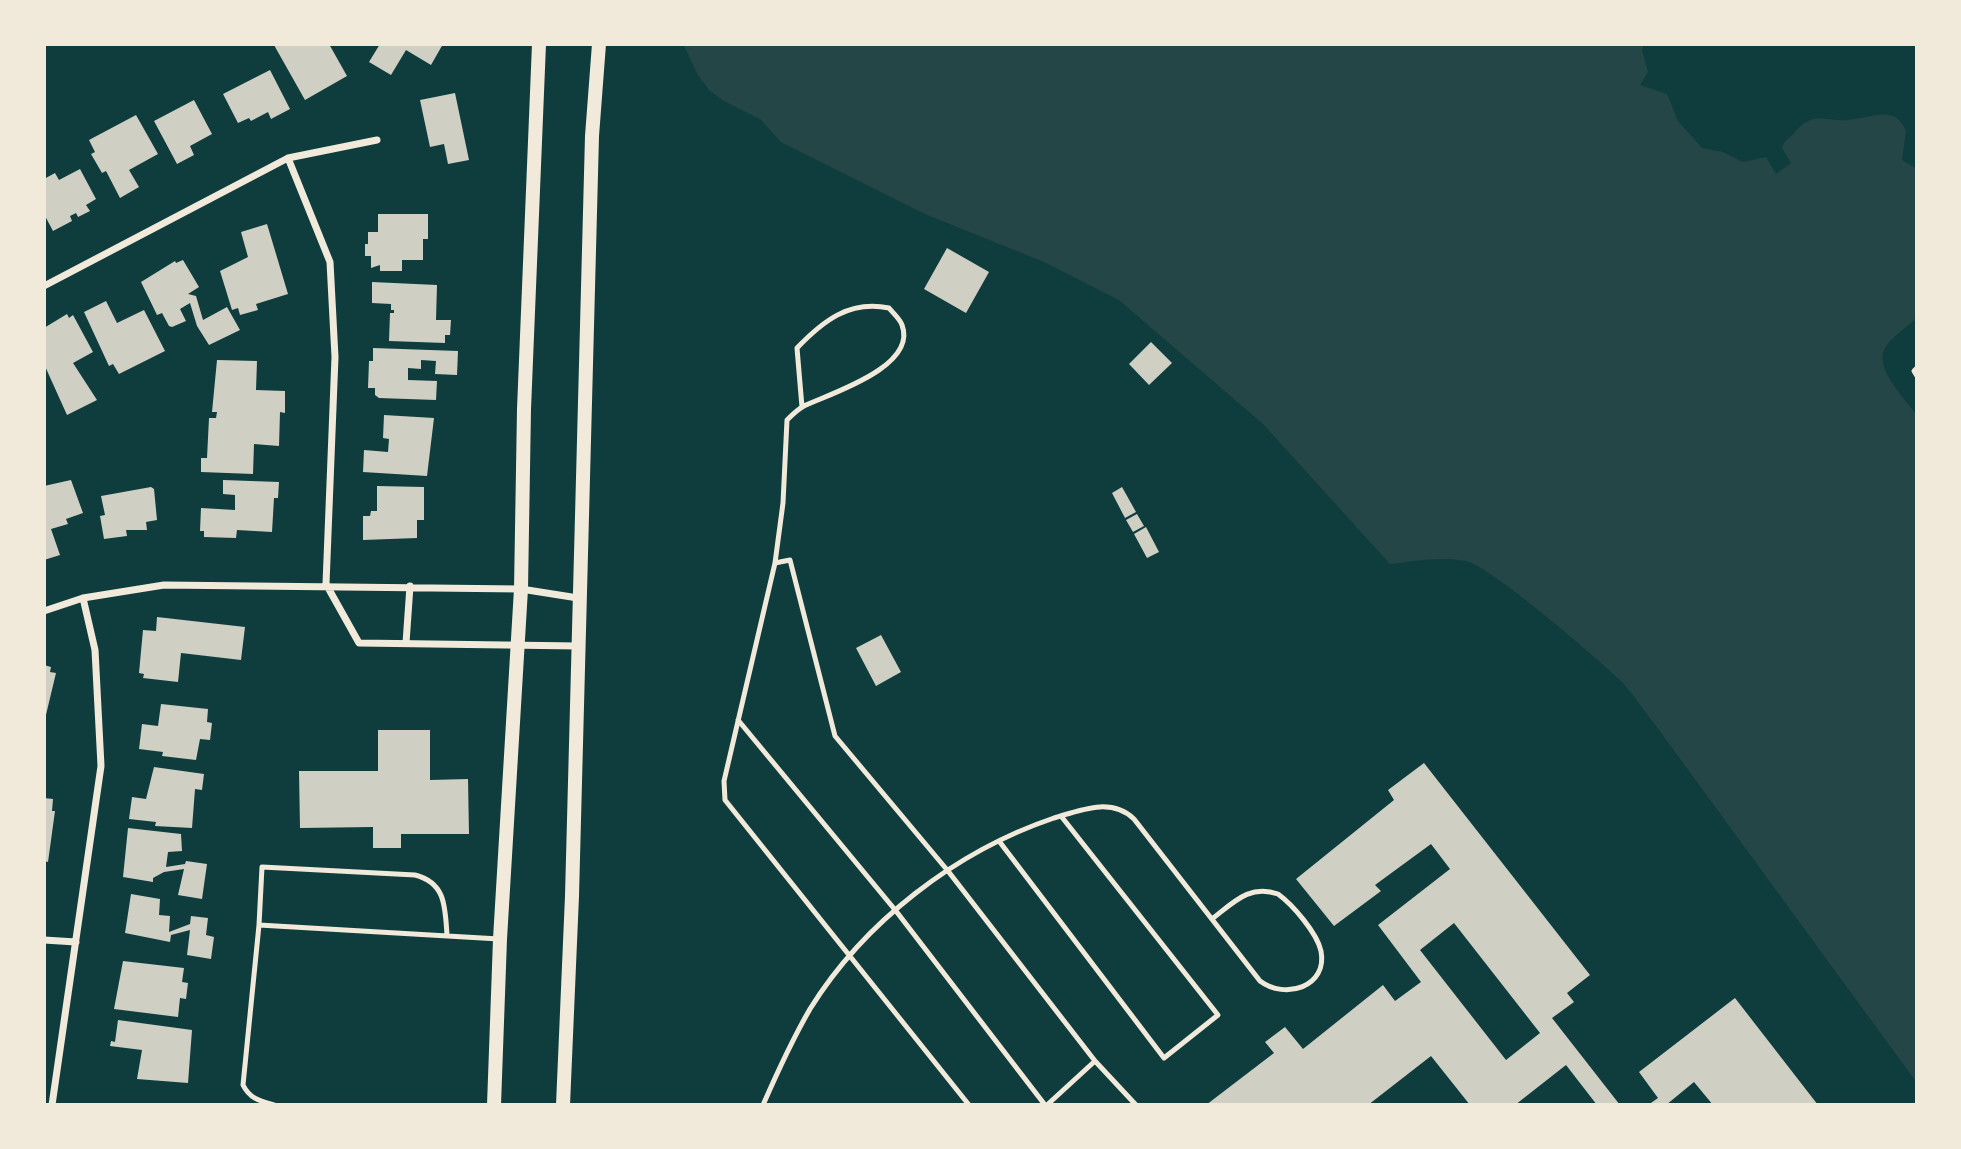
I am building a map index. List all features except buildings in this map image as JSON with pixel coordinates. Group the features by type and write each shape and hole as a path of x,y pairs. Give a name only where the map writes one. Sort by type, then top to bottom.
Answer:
{"main road":[{"path":"494,1105 500,939 521,589 524,409 539,44"},
{"path":"563,1105 579,646 578,597 586,412 592,136 599,44"},
{"path":"488,1105 494,1089"}],"street":[{"path":"44,286 288,158 377,140"},
{"path":"288,158 330,262 335,357 326,584 359,643 579,646"},
{"path":"44,611 83,598 164,585 326,584 521,589 578,597"},
{"path":"406,643 410,586"},
{"path":"52,1105 101,766 95,650 83,598"},
{"path":"44,940 76,942"}],"lane":[{"path":"802,407 797,348 823,321 868,304 889,308 903,326 902,345 878,372 834,395 802,407 787,419 783,503 775,563 724,781 725,800 969,1105"},
{"path":"1917,368 1914,371 1917,376"},
{"path":"775,563 790,560 828,718 835,736 948,871 1095,1061 1136,1105"},
{"path":"738,720 896,911 1046,1105 1095,1061"},
{"path":"763,1105 810,1010 849,957 896,911 948,871 999,841 1061,816 1103,806 1129,814 1260,981 1277,991 1296,990 1318,970 1321,960 1317,942 1278,894 1256,890 1245,894 1212,919"},
{"path":"999,841 1164,1058 1217,1015 1061,816"},
{"path":"274,1105 256,1100 247,1093 243,1084 262,867 415,874 429,878 440,890 445,907 447,935"},
{"path":"259,925 500,939"}],"shaded area":[{"path":"683,44 1644,44 1642,50 1648,72 1640,85 1667,94 1678,121 1702,148 1723,152 1743,162 1766,157 1776,174 1791,163 1782,148 1784,143 1808,121 1820,118 1849,120 1882,115 1896,118 1906,131 1902,160 1917,169 1917,317 1888,344 1882,356 1883,365 1892,383 1917,415 1917,1083 1623,683 1570,636 1497,579 1466,561 1438,559 1390,564 1263,424 1119,300 1044,262 925,214 781,142 760,119 724,101 709,90 698,75"}]}
